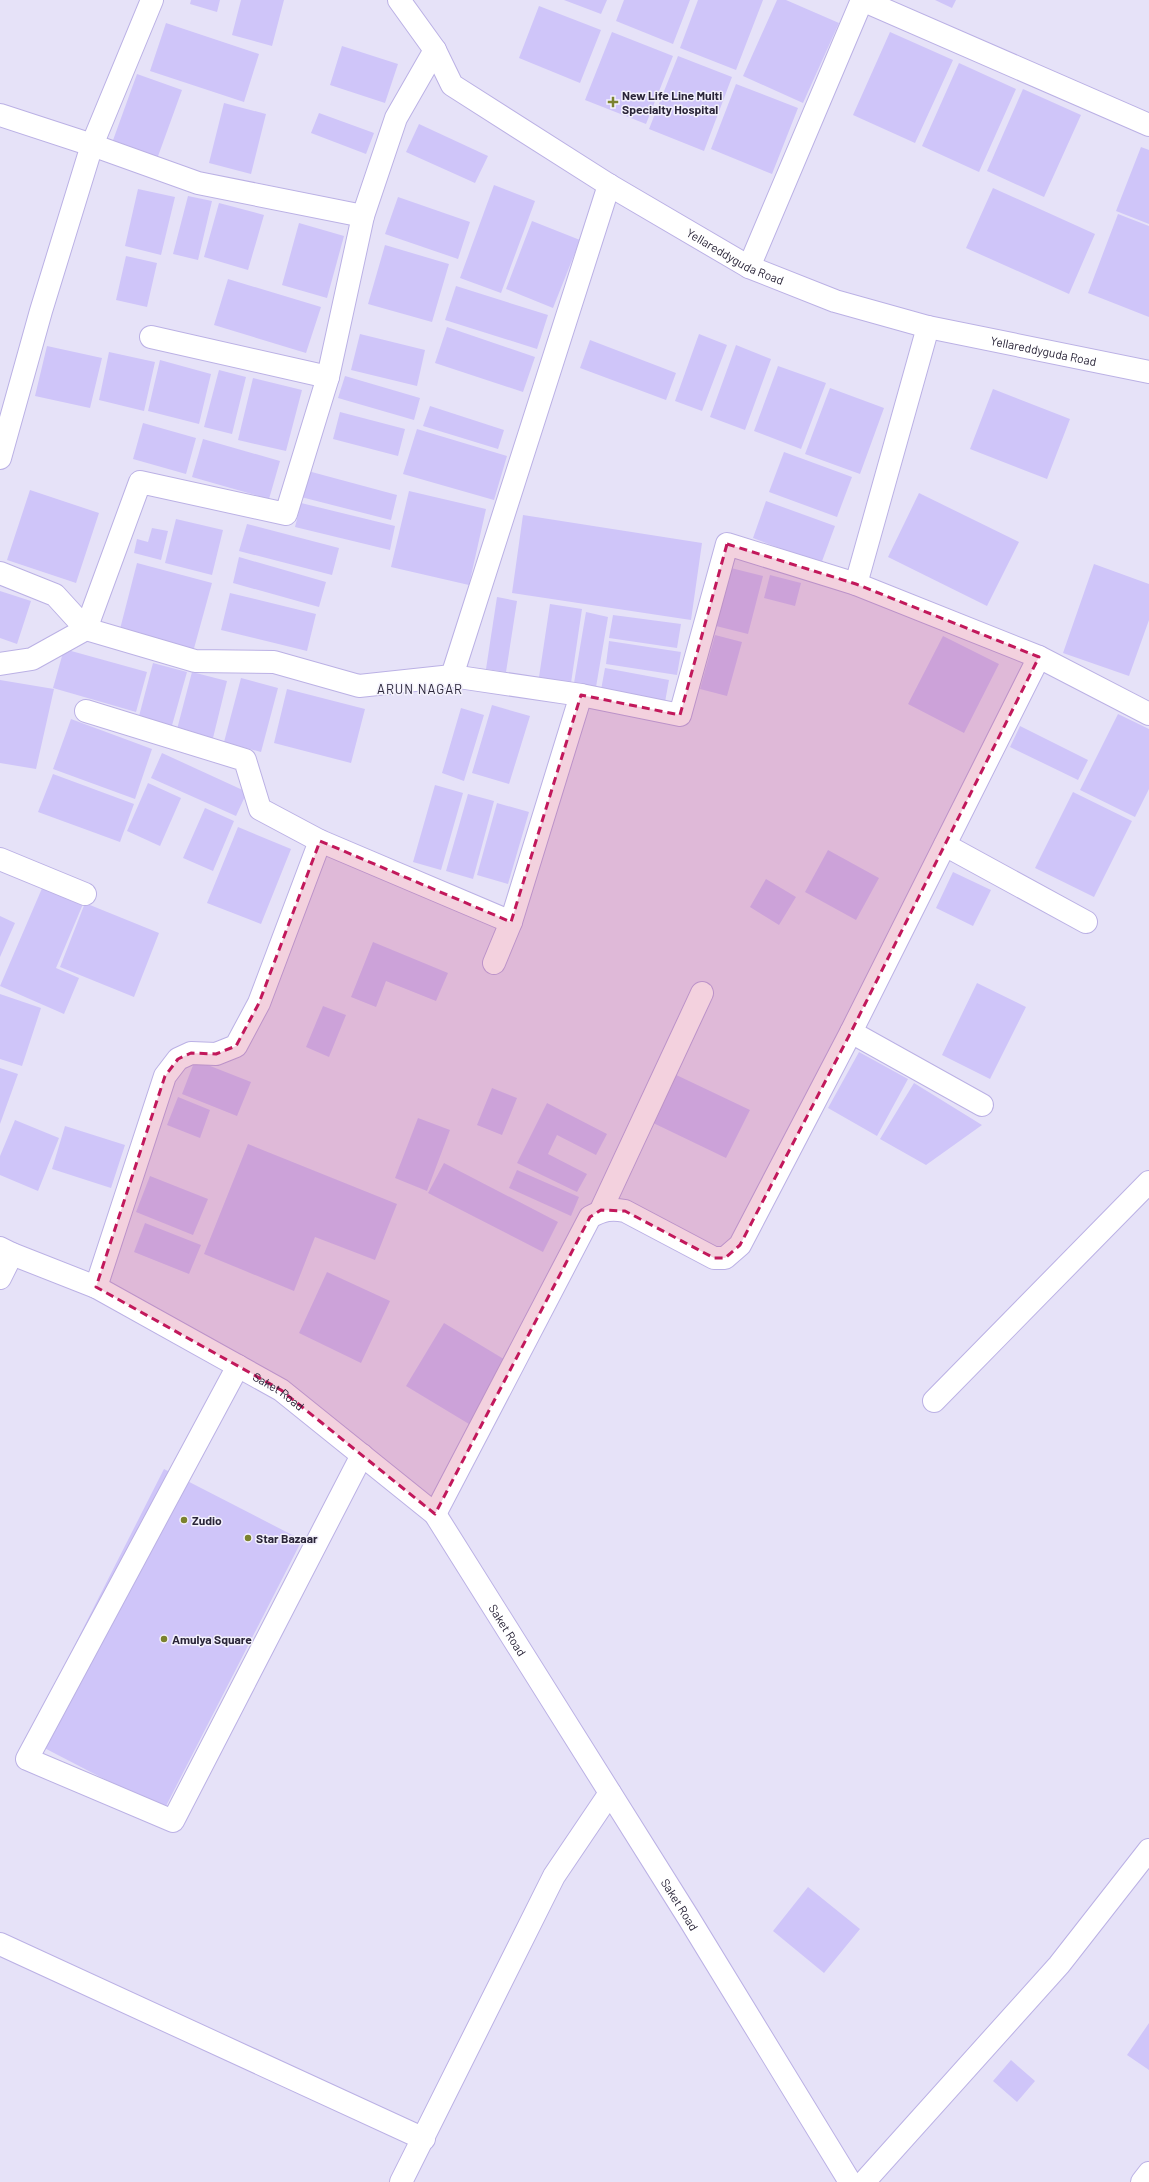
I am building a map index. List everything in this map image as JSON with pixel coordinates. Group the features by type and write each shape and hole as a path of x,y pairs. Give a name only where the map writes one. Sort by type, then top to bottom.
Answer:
{"street":[{"path":"0,458 41,311 92,145 152,0"},
{"name":"Yellareddyguda Road","path":"398,0 434,50 452,85 608,185 750,267 835,301 928,327 1149,372"},
{"path":"750,267 862,0 1149,125"},
{"path":"0,664 32,659 86,629 140,482 286,514 328,377 363,216 396,118 434,50"},
{"path":"0,115 92,145 198,183 363,216"},
{"path":"452,676 608,185"},
{"path":"856,584 928,327"},
{"path":"151,337 328,377"},
{"path":"0,573 56,595 86,629 195,661 274,662 359,686 452,676 581,694 680,715 726,544 856,584 1039,657 1149,714"},
{"path":"435,1514 590,1217 601,1210 614,1208 625,1211 714,1258 725,1258 733,1253 740,1245 851,1032 1039,657"},
{"path":"494,963 511,922 581,694"},
{"path":"86,711 245,760 260,809 320,841 511,922"},
{"path":"96,1287 165,1076 178,1059 191,1053 216,1054 236,1046 259,1003 320,841"},
{"path":"945,845 1086,922"},
{"path":"0,859 85,894"},
{"path":"601,1210 702,993"},
{"path":"851,1032 982,1105"},
{"path":"934,1401 1149,1182"},
{"path":"0,1278 6,1251"},
{"name":"Saket Road","path":"6,1251 96,1287 281,1390 435,1514 688,1917 850,2182"},
{"path":"238,1366 27,1759 173,1821 362,1455"},
{"path":"401,2182 424,2139 554,1876 610,1793"},
{"path":"864,2182 1060,1965 1149,1850"},
{"path":"0,1944 424,2139"},
{"path":"1142,2182 1149,2173"}],"highlighted area":[{"path":"727,544 856,584 1039,657 851,1032 740,1245 725,1258 714,1258 625,1211 601,1210 590,1217 435,1514 281,1390 96,1287 165,1076 178,1059 191,1053 216,1054 236,1046 259,1003 320,841 511,922 581,695 680,715"}],"building":[{"path":"191,0 220,0 217,12 190,4"},
{"path":"241,0 284,0 272,46 232,35"},
{"path":"564,0 607,0 601,14"},
{"path":"624,0 690,0 673,44 616,21"},
{"path":"698,0 763,0 736,70 680,48"},
{"path":"777,0 786,0 839,23 803,103 743,76"},
{"path":"935,0 956,0 952,8"},
{"path":"539,6 601,30 580,83 519,58"},
{"path":"166,23 259,54 244,102 150,71"},
{"path":"612,32 673,56 646,124 585,100"},
{"path":"890,32 953,60 915,143 853,115"},
{"path":"342,46 398,64 385,103 330,85"},
{"path":"678,56 732,77 704,151 649,129"},
{"path":"959,63 1016,89 979,172 922,146"},
{"path":"137,74 182,90 157,159 112,143"},
{"path":"736,84 798,108 772,174 711,149"},
{"path":"1023,89 1081,115 1044,197 987,171"},
{"path":"224,103 266,114 251,174 209,163"},
{"path":"319,113 374,133 366,154 311,133"},
{"path":"419,124 488,156 475,183 406,152"},
{"path":"1141,147 1149,150 1149,224 1116,211"},
{"path":"494,185 535,201 501,293 460,278"},
{"path":"993,188 1095,234 1069,294 966,248"},
{"path":"138,189 175,197 161,255 125,246"},
{"path":"188,196 212,201 198,260 173,254"},
{"path":"398,197 470,222 458,259 385,234"},
{"path":"219,203 264,215 248,270 204,257"},
{"path":"1118,214 1149,226 1149,317 1088,293"},
{"path":"532,221 580,240 553,308 506,289"},
{"path":"299,223 344,236 327,298 282,285"},
{"path":"385,245 449,264 432,322 368,304"},
{"path":"126,256 157,263 147,307 116,300"},
{"path":"228,279 321,307 306,353 214,325"},
{"path":"456,286 548,315 537,349 445,320"},
{"path":"447,327 535,357 523,392 435,363"},
{"path":"360,334 425,350 417,386 351,370"},
{"path":"699,334 727,345 702,411 675,401"},
{"path":"590,340 676,373 666,400 580,368"},
{"path":"736,345 771,359 745,430 710,417"},
{"path":"47,346 102,358 90,408 35,396"},
{"path":"109,352 155,362 144,411 99,400"},
{"path":"160,360 211,374 199,424 148,411"},
{"path":"778,366 826,383 801,449 754,431"},
{"path":"219,370 246,377 232,434 204,427"},
{"path":"345,376 420,398 414,420 338,398"},
{"path":"253,378 302,390 286,451 238,440"},
{"path":"830,388 884,408 860,474 805,454"},
{"path":"993,389 1070,419 1047,479 970,449"},
{"path":"430,406 504,430 498,449 423,426"},
{"path":"340,412 405,429 398,456 333,439"},
{"path":"143,423 196,438 186,474 133,459"},
{"path":"417,429 507,456 494,500 403,474"},
{"path":"203,439 280,461 269,499 192,477"},
{"path":"784,452 852,477 837,517 769,492"},
{"path":"308,471 397,495 391,520 301,497"},
{"path":"30,490 99,513 76,583 7,560"},
{"path":"409,491 486,509 469,585 391,567"},
{"path":"919,493 1019,542 987,606 888,557"},
{"path":"766,501 835,526 821,564 753,538"},
{"path":"301,503 395,526 390,550 295,527"},
{"path":"523,515 702,543 691,620 512,593"},
{"path":"176,519 223,530 212,575 165,563"},
{"path":"247,524 339,548 332,575 239,551"},
{"path":"152,528 168,531 161,560 134,553 137,539 148,542"},
{"path":"239,557 326,582 319,607 233,583"},
{"path":"137,563 212,583 193,652 119,633"},
{"path":"1094,564 1149,584 1149,620 1129,676 1063,653"},
{"path":"731,568 763,576 748,634 716,626"},
{"path":"770,575 801,583 795,606 764,598"},
{"path":"0,591 31,601 17,644 0,638"},
{"path":"230,593 316,614 307,651 221,630"},
{"path":"497,597 517,601 506,672 486,669"},
{"path":"550,604 582,609 571,683 539,677"},
{"path":"586,612 608,617 596,687 574,683"},
{"path":"613,615 681,624 677,648 609,638"},
{"path":"715,635 742,642 727,696 700,689"},
{"path":"943,636 999,664 964,733 908,704"},
{"path":"609,641 681,652 677,675 606,664"},
{"path":"64,649 147,672 136,712 53,688"},
{"path":"153,663 187,672 171,729 138,720"},
{"path":"605,668 669,680 665,702 601,690"},
{"path":"192,672 227,681 212,742 176,733"},
{"path":"241,678 278,688 261,752 224,742"},
{"path":"0,680 54,689 36,769 0,763"},
{"path":"287,689 365,709 351,763 274,743"},
{"path":"492,705 530,716 509,784 472,773"},
{"path":"461,708 484,715 464,781 442,773"},
{"path":"1118,714 1149,729 1149,789 1135,817 1080,790"},
{"path":"71,719 152,749 135,799 53,769"},
{"path":"1020,726 1088,760 1078,780 1010,747"},
{"path":"162,753 247,792 236,816 151,778"},
{"path":"53,774 134,804 120,842 38,812"},
{"path":"148,783 181,798 160,846 127,831"},
{"path":"435,785 463,793 441,870 413,862"},
{"path":"1073,792 1132,821 1094,897 1035,868"},
{"path":"468,794 494,801 473,879 446,871"},
{"path":"497,803 529,812 508,884 477,875"},
{"path":"205,808 234,821 213,871 183,858"},
{"path":"238,827 291,849 261,924 207,903"},
{"path":"828,850 879,878 856,920 805,892"},
{"path":"953,872 991,890 973,926 936,908"},
{"path":"766,879 796,897 779,925 750,907"},
{"path":"43,886 83,904 56,968 79,978 64,1014 0,986"},
{"path":"85,903 159,933 134,997 60,967"},
{"path":"0,916 15,923 0,957"},
{"path":"373,942 448,973 436,1001 386,981 376,1007 351,997"},
{"path":"977,983 1026,1007 990,1079 942,1055"},
{"path":"0,994 41,1008 22,1066 0,1059"},
{"path":"323,1006 346,1015 329,1057 306,1047"},
{"path":"859,1052 908,1079 877,1136 828,1108"},
{"path":"195,1060 251,1082 237,1116 182,1094"},
{"path":"0,1068 18,1074 0,1124"},
{"path":"670,1072 750,1110 726,1158 647,1120"},
{"path":"914,1083 982,1125 926,1165 880,1139"},
{"path":"492,1088 517,1098 502,1135 477,1125"},
{"path":"178,1097 210,1110 200,1138 167,1125"},
{"path":"547,1103 607,1134 596,1155 557,1135 548,1154 587,1174 577,1192 517,1163"},
{"path":"418,1118 450,1130 427,1191 395,1178"},
{"path":"15,1120 59,1138 38,1191 0,1175 0,1156"},
{"path":"65,1126 125,1145 111,1188 52,1169"},
{"path":"248,1144 397,1204 375,1260 315,1237 294,1291 204,1254"},
{"path":"444,1163 558,1222 543,1252 428,1193"},
{"path":"517,1170 579,1197 571,1216 509,1188"},
{"path":"150,1176 208,1199 193,1235 136,1212"},
{"path":"145,1223 201,1245 189,1274 134,1252"},
{"path":"327,1272 390,1301 361,1363 299,1333"},
{"path":"444,1323 507,1361 469,1424 406,1386"},
{"name":"Amulya Square","path":"164,1469 302,1540 164,1810 27,1739"},
{"path":"808,1887 860,1929 824,1973 773,1931"},
{"path":"1149,2023 1149,2070 1127,2055"},
{"path":"1011,2060 1035,2081 1017,2102 993,2081"}],"place":[{"name":"New Life Line Multi Specialty Hospital","path":"613,102"},
{"name":"Zudio","path":"184,1520"},
{"name":"Star Bazaar","path":"248,1538"},
{"name":"Amulya Square","path":"164,1639"}],"district":[{"name":"ARUN NAGAR","path":"420,689"}]}
